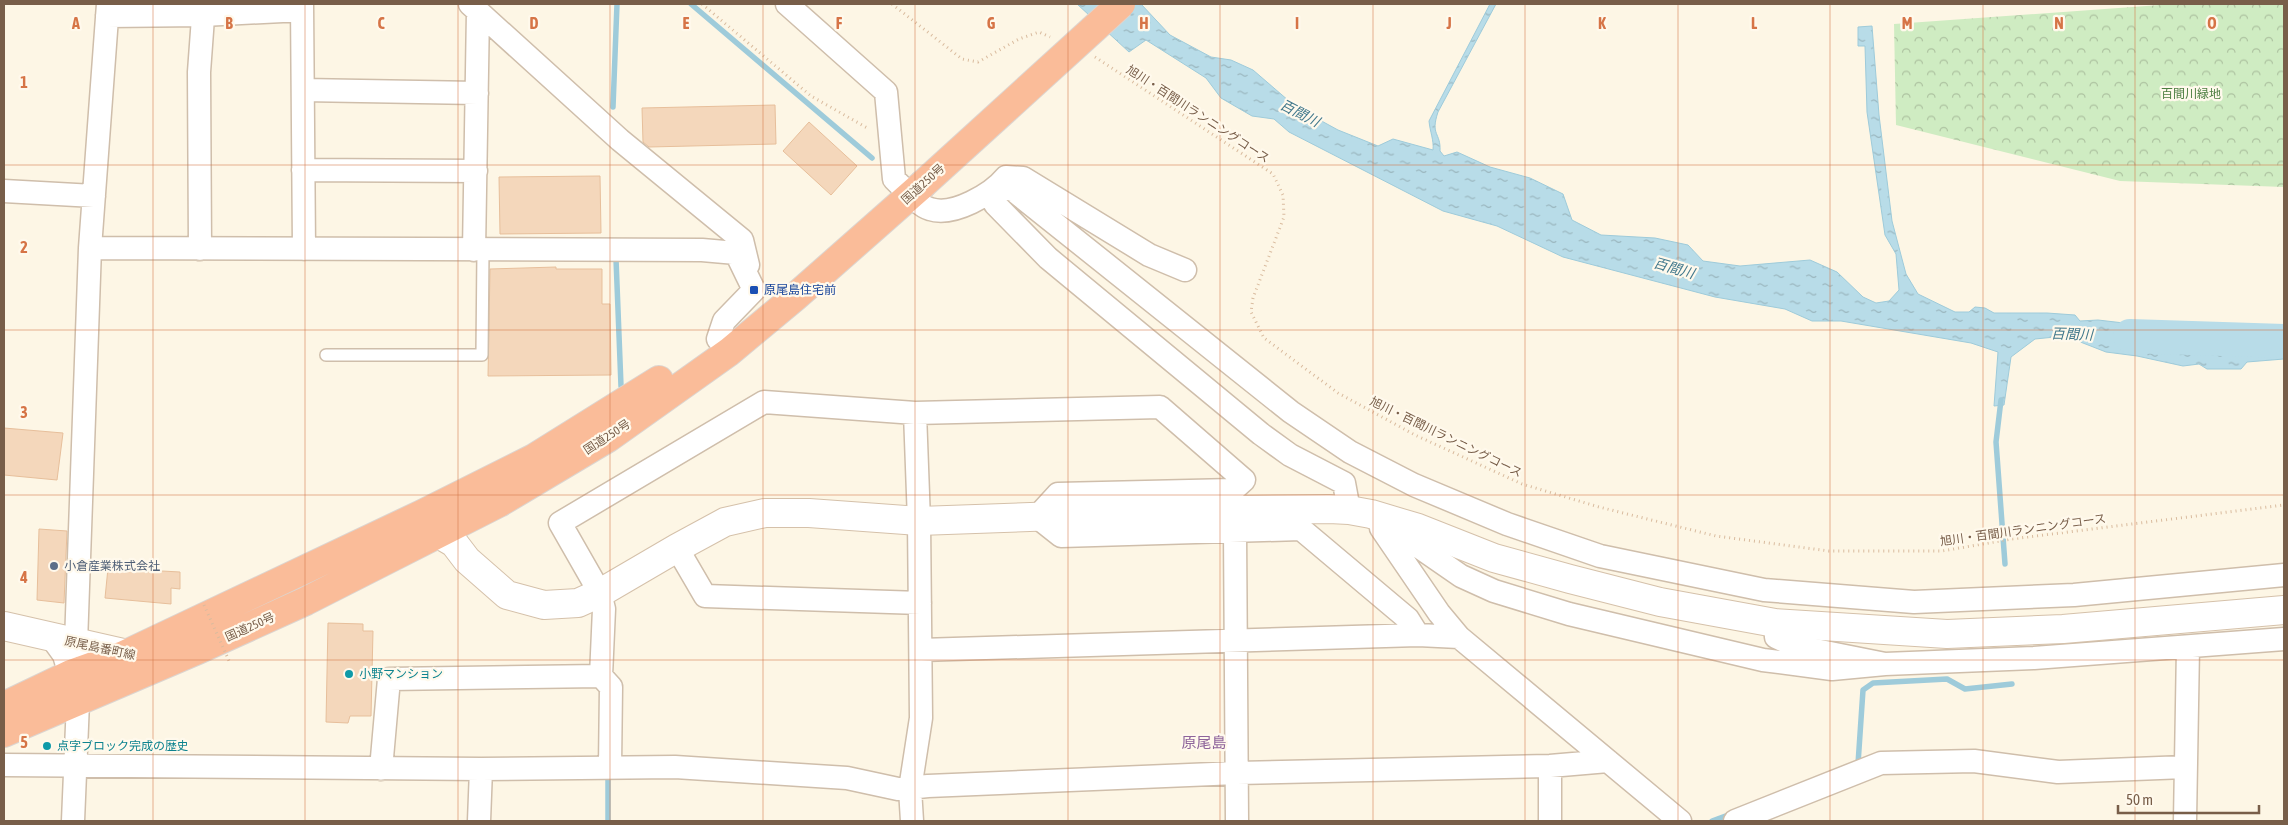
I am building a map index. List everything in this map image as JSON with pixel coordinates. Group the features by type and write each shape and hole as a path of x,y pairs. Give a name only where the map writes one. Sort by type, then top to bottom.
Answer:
{"highway":[{"name":"国道250号","path":"4,733 198,650 330,590 498,503 608,438 682,387 788,303 1103,4"},
{"name":"国道250号","path":"4,706 71,674 124,655 422,514 534,458 643,392 718,339 912,186 1121,4"}],"street":[{"path":"787,4 886,92 894,179 912,186 931,210 949,210 973,202 997,187 1006,177 1023,178 1149,255 1185,270"},
{"path":"73,821 78,702 64,655 64,640 108,10 302,7 304,250"},
{"path":"474,8 479,250"},
{"path":"474,8 620,140 742,240 754,290"},
{"path":"200,248 199,72 203,9"},
{"path":"303,90 477,93"},
{"path":"303,170 476,171"},
{"path":"997,187 995,204 1048,258 1261,434 1290,455 1344,483 1360,512 1459,637 1680,821"},
{"path":"997,187 1013,190 1291,412 1350,452 1414,485 1507,524 1600,556 1764,590 1914,602 2074,595 2284,575"},
{"path":"4,191 94,196"},
{"path":"90,248 702,250 736,253 754,290"},
{"path":"718,339 724,321 754,290"},
{"path":"610,767 610,687 601,676 604,609 600,593 560,523 764,402 915,413 1160,407 1244,480 1233,490 1058,494 1037,516"},
{"path":"912,821 910,789 921,718 919,521 915,413"},
{"path":"437,534 454,543 468,560 507,595 544,605 578,602 600,593 725,522 765,513 809,513 919,521 1228,510 1360,512 1418,528 1494,558 1570,579 1660,602 1775,623 1947,634 2063,629 2284,610"},
{"path":"1360,512 1462,576 1494,591 1568,614 1763,660 1832,669 1885,664 2188,653 2284,639"},
{"path":"1037,516 1061,536 1301,529 1408,619 1418,636"},
{"path":"1235,531 1237,821"},
{"path":"677,548 705,596 920,603"},
{"path":"1775,623 1776,637 1795,646 1885,664"},
{"name":"原尾島番町線","path":"4,626 124,655 154,658 198,650"},
{"path":"921,650 1418,636 1459,637"},
{"path":"2185,821 2188,653"},
{"path":"381,769 389,679 601,676"},
{"path":"4,765 381,769 683,767 847,778 898,789 910,789 928,786 1237,773 1550,766 1608,761"},
{"path":"1735,821 1882,763 1974,761 2058,772 2185,767"},
{"path":"1550,766 1550,821"},
{"path":"479,821 481,769"}],"lane":[{"path":"326,355 482,355 479,250"}],"path":[{"path":"702,4 812,96 890,140"},
{"path":"892,4 962,59 978,62 1019,39 1039,32 1057,40"},
{"name":"旭川・百間川ランニングコース","path":"1092,56 1273,174 1283,195 1284,217 1252,298 1252,312 1264,338 1338,393 1415,435 1522,484 1599,507 1716,536 1829,551 1942,551 2012,539 2284,505"},
{"path":"204,605 230,663"}],"green space":[{"name":"百間川緑地","path":"2174,4 2284,4 2284,187 2120,181 1896,125 1894,24"}],"water":[{"path":"1077,4 1141,4 1170,35 1211,57 1231,60 1253,70 1296,107 1338,130 1378,146 1393,139 1433,150 1429,121 1490,4 1496,4 1438,112 1435,130 1439,140 1440,151 1444,156 1457,152 1490,167 1530,178 1563,194 1572,220 1601,235 1655,238 1688,245 1703,261 1740,266 1810,260 1837,272 1863,297 1876,303 1889,301 1899,290 1896,254 1885,235 1867,112 1865,46 1858,46 1858,27 1872,26 1879,115 1892,221 1906,274 1918,294 1955,312 1969,312 1975,307 1985,308 1994,313 2075,315 2080,321 2098,320 2141,325 2157,336 2228,340 2239,346 2257,332 2284,331 2284,359 2247,362 2241,369 2207,369 2199,364 2183,366 2137,356 2106,352 2065,336 2035,339 2011,357 2004,405 1994,406 1998,352 1971,343 1841,321 1812,321 1785,309 1715,297 1563,257 1497,226 1443,211 1289,132 1274,119 1252,116 1221,98 1206,78 1146,40 1129,52"}],"building":[{"path":"775,105 776,144 649,147 643,142 642,108"},
{"path":"809,122 857,166 831,195 783,151"},
{"path":"600,176 601,233 500,234 499,177"},
{"path":"556,267 556,269 602,269 602,304 610,304 611,375 488,376 490,269"},
{"path":"4,428 63,433 57,480 4,475"},
{"path":"39,529 67,531 64,603 37,600"},
{"path":"108,568 180,572 180,589 171,588 171,604 105,598"},
{"name":"小野マンション","path":"328,623 363,624 363,631 373,631 371,716 350,716 348,723 326,722"}],"waterway":[{"path":"613,107 617,4"},
{"path":"691,4 872,158"},
{"path":"616,259 621,386"},
{"name":"百間川","path":"2130,336 2284,341"},
{"path":"2001,400 1996,442 2005,564"},
{"path":"1858,764 1863,690 1873,683 1947,679 1965,689 2012,684"},
{"path":"608,774 608,821"},
{"path":"1712,821 1731,814"}],"place":[{"name":"原尾島住宅前","path":"754,290"},
{"name":"小倉産業株式会社","path":"54,566"},
{"name":"小野マンション","path":"349,674"},
{"name":"点字ブロック完成の歴史","path":"47,746"}],"district":[{"name":"原尾島","path":"1204,742"}]}
